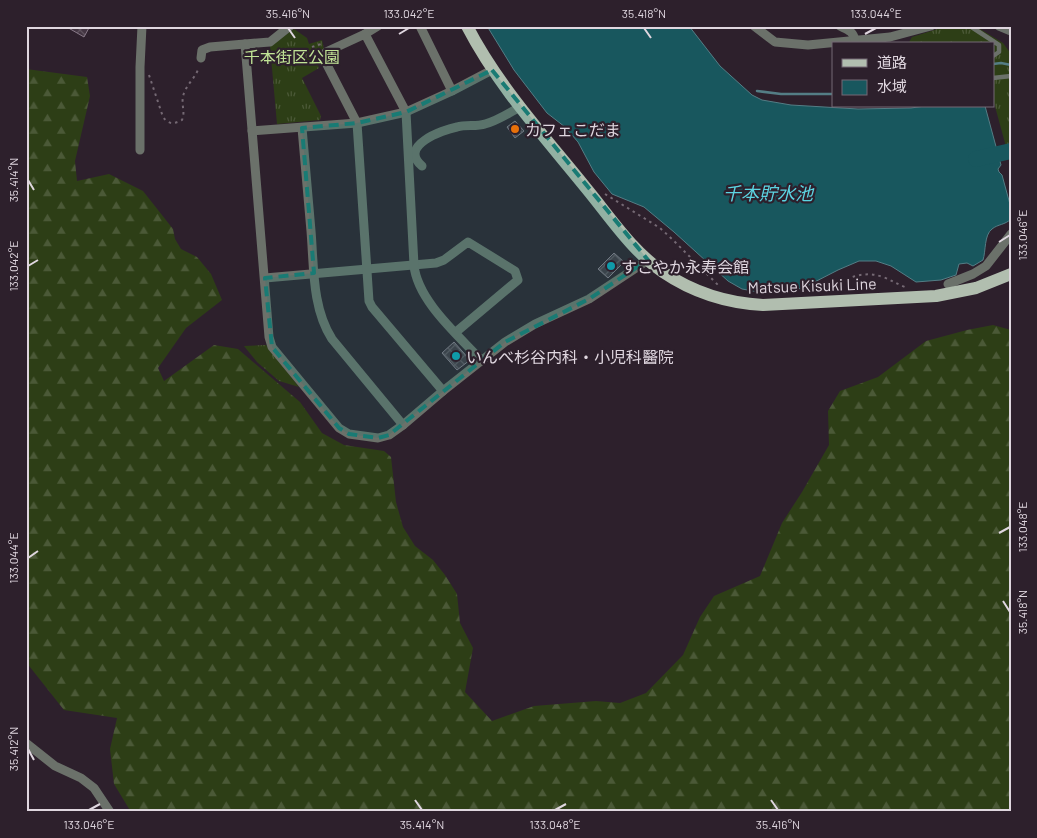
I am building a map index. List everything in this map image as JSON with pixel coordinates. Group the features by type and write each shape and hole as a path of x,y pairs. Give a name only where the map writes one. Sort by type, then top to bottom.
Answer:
{"main road":[{"name":"Matsue Kisuki Line","path":"467,26 492,70 625,236 648,260 662,271 699,292 739,304 763,305 936,296 976,288 1011,274"}],"street":[{"path":"140,150 142,26"},
{"path":"201,58 202,50 210,47 270,42 290,26"},
{"path":"378,26 326,52 324,59 357,123 369,301 443,391"},
{"path":"420,26 452,91"},
{"path":"754,26 768,38 780,44 808,45 832,42"},
{"path":"840,26 848,29 854,35 855,40"},
{"path":"836,42 890,37 931,26"},
{"path":"998,26 1011,31"},
{"path":"365,34 406,112 414,265 417,282 427,300 481,360"},
{"path":"245,44 269,337 272,347 339,428 349,434 378,438 389,435 505,342 535,324 589,299 648,260"},
{"path":"252,131 357,123 406,112 492,70"},
{"path":"422,166 416,158 415,151 417,147 432,135 458,126 485,124 520,107"},
{"path":"302,128 314,273 318,307 325,329 403,425"},
{"path":"948,284 974,274 986,266 1011,234"},
{"path":"265,278 436,263 444,260 468,242 515,271 518,280 456,332"},
{"path":"26,743 55,766 81,778 94,788 110,812"}],"lane":[{"path":"970,26 999,45 999,52 994,55"},
{"path":"994,78 1011,76"}],"path":[{"path":"312,47 322,44"},
{"path":"140,67 149,74 163,117 173,124 182,120 184,115 182,103 184,95 198,70 201,58"},
{"path":"602,192 660,228 721,288"},
{"path":"816,293 862,274 884,277 907,288"}],"highlighted area":[{"path":"492,70 648,260 589,299 505,342 389,435 378,438 349,434 339,428 272,347 265,278 314,273 302,128 357,123 406,112"}],"green space":[{"path":"947,26 975,26 1003,43 1011,54 1011,165 994,103 994,42 909,42 912,37"},
{"name":"千本街区公園","path":"294,29 307,38 309,44 322,40 324,49 313,52 319,68 302,78 321,116 320,120 277,124 270,46"},
{"path":"26,69 87,77 90,96 75,161 77,181 109,174 143,191 173,229 175,239 181,249 197,257 211,274 222,300 186,328 158,368 164,381 214,345 238,349 300,402 322,433 344,445 384,451 391,457 396,502 403,527 415,546 433,560 457,594 460,623 473,648 465,692 492,721 534,706 596,701 620,703 646,693 683,655 700,617 714,596 760,576 782,523 829,445 828,411 840,391 878,377 926,341 993,325 1011,330 1011,812 131,812 114,784 110,749 117,718 64,710 26,662"},
{"path":"266,345 299,387 279,381 257,362 244,346"}],"water":[{"name":"千本貯水池","path":"487,26 689,26 720,66 752,95 762,100 791,105 858,109 986,108 1001,165 998,169 1002,175 1011,208 1011,219 994,227 989,232 983,260 973,266 967,263 959,264 956,275 941,280 916,282 891,266 876,261 859,261 801,289 778,283 759,292 742,289 728,281 644,207 612,194 594,172 578,142 565,127 547,113 514,70"}],"building":[{"path":"65,26 90,26 84,37"},
{"name":"カフェこだま","path":"515,121 524,131 515,138 507,127"},
{"name":"すこやか永寿会館","path":"614,253 624,262 608,278 598,269"},
{"name":"いんべ杉谷内科・小児科醫院","path":"454,342 470,360 457,370 442,353"}],"waterway":[{"path":"994,64 1011,65"},
{"path":"757,91 781,94 832,94"},
{"path":"976,159 1011,151"}],"place":[{"name":"カフェこだま","path":"515,129"},
{"name":"すこやか永寿会館","path":"611,266"},
{"name":"いんべ杉谷内科・小児科醫院","path":"456,356"}]}
